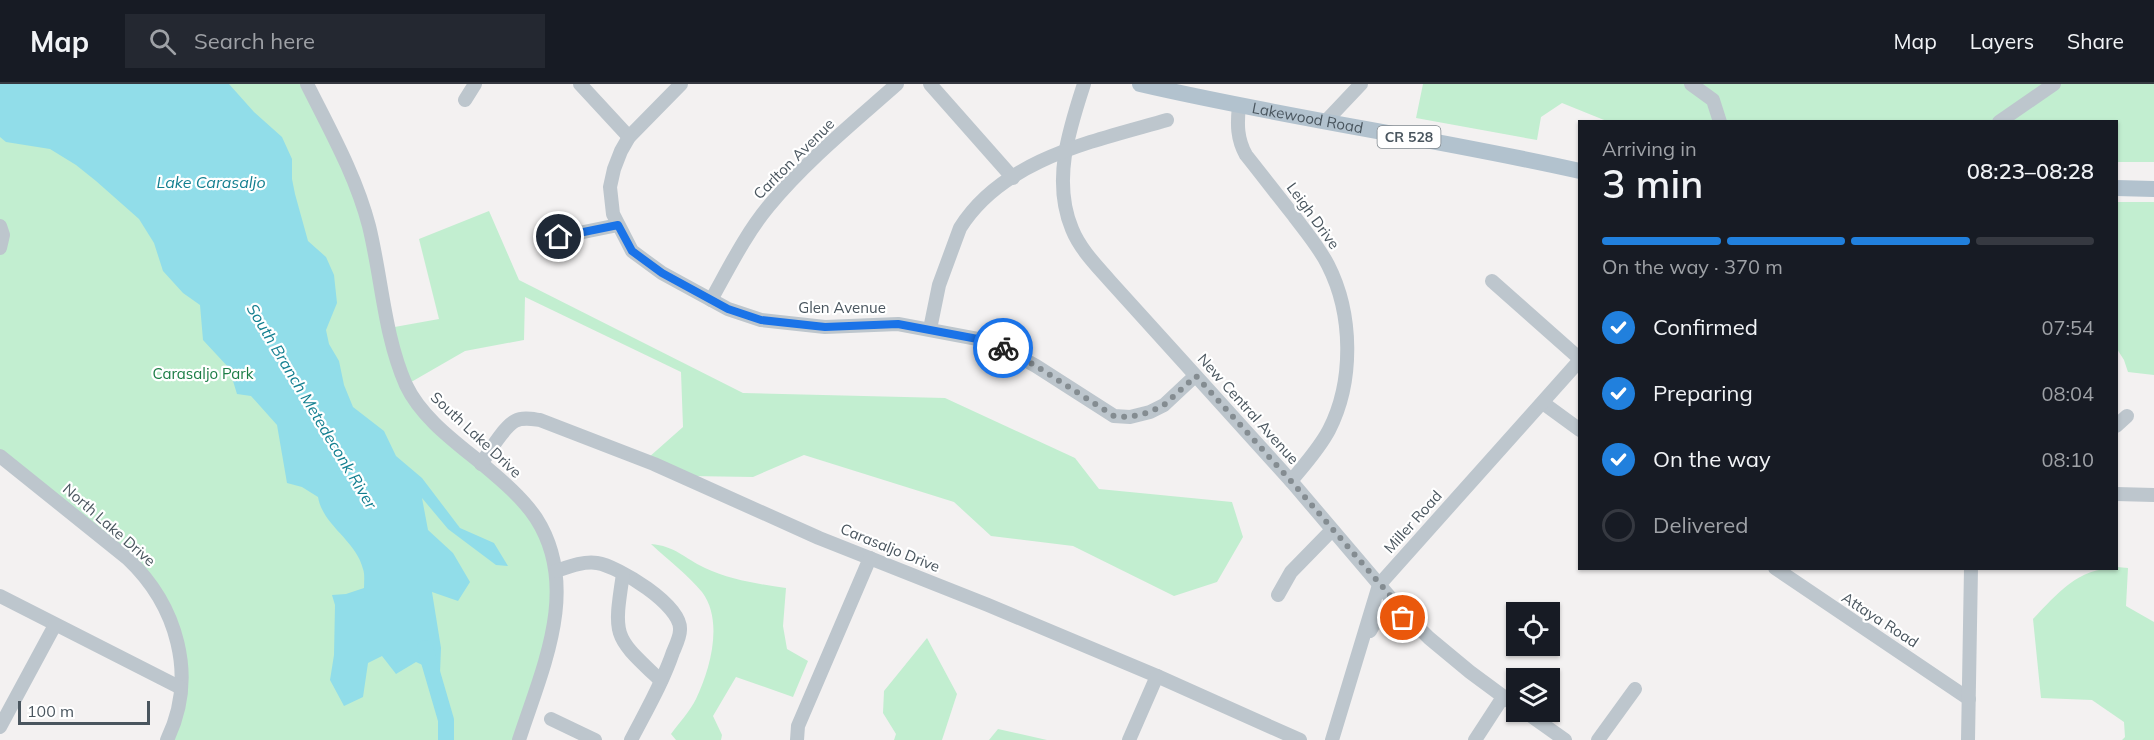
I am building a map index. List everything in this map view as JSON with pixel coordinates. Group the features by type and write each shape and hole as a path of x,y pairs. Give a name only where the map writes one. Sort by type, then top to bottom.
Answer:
{"main road":[{"name":"Lakewood Road","path":"1140,84 1239,106 1578,171"},
{"path":"2118,188 2154,189"}],"street":[{"name":"South Lake Drive","path":"307,84 351,173 365,215 393,355 408,388 422,410 519,498 536,518 549,545 556,570 558,606 551,641 519,740"},
{"path":"465,100 475,84"},
{"path":"580,84 629,137"},
{"name":"Glen Avenue","path":"681,84 629,137 614,169 610,187 613,214 632,251 662,273 728,309 761,320 825,327 898,324 983,340 1007,350 1114,416 1130,417 1150,412 1164,405 1196,376"},
{"name":"Carlton Avenue","path":"711,300 747,235 768,207 792,180 897,84"},
{"path":"930,84 1013,178"},
{"name":"New Central Avenue","path":"1084,84 1065,150 1062,172 1065,207 1072,230 1084,250 1291,481 1413,622 1470,672 1506,699"},
{"path":"1326,121 1361,84"},
{"path":"1691,84 1713,100 1719,120"},
{"path":"2002,120 2054,84"},
{"name":"Leigh Drive","path":"1239,106 1237,121 1240,144 1246,155 1313,240 1328,265 1340,297 1345,323 1347,367 1337,413 1318,448 1291,481"},
{"path":"930,329 939,285 960,228 990,194 1013,178 1065,150 1167,120"},
{"path":"559,237 618,225"},
{"path":"0,226 3,235 0,248"},
{"path":"1492,281 1578,358"},
{"name":"Miller Road","path":"1332,740 1379,585 1578,362"},
{"path":"1543,403 1578,429"},
{"name":"Carasaljo Drive","path":"481,464 497,440 514,421 525,418 540,420 654,464 819,538 1157,676 1300,740"},
{"name":"North Lake Drive","path":"0,456 145,576 171,623 182,673 179,706 167,740"},
{"path":"2118,494 2154,495"},
{"path":"1278,595 1291,572 1332,530"},
{"path":"797,740 798,726 870,558"},
{"path":"556,570 596,563 623,574 637,581 667,605 680,626 672,655 632,740"},
{"name":"Attaya Road","path":"1778,570 1969,699"},
{"path":"1968,740 1971,570"},
{"path":"623,574 617,616 620,637 628,650 661,681"},
{"path":"0,596 181,688"},
{"path":"1358,654 1376,619 1384,615 1394,615 1413,622"},
{"path":"0,727 55,624"},
{"path":"1129,740 1157,676"},
{"path":"1598,740 1635,689"},
{"path":"1474,740 1503,697"},
{"path":"551,719 581,736 595,740"},
{"path":"1540,722 1565,740"}],"green space":[{"name":"Carasaljo Park","path":"0,84 307,84 351,173 389,328 439,319 419,239 489,211 519,280 743,393 945,398 1075,458 1099,489 1232,502 1243,537 1217,582 1174,596 1073,546 991,536 954,502 804,455 753,477 689,476 648,458 683,427 681,372 525,297 524,340 465,351 406,385 536,518 558,587 519,740 165,740 175,722 178,649 143,577 0,464"},
{"path":"1423,84 2154,84 2154,162 2118,162 2118,120 1604,120 1562,103 1541,117 1537,140 1416,118"},
{"path":"2118,202 2154,202 2154,375 2128,372 2118,351"},
{"path":"651,544 673,550 724,576 786,588 783,626 787,649 808,661 793,697 736,677 713,716 722,735 721,740 676,740 671,734 694,703 706,674 712,646 712,617 709,604 702,592"},
{"path":"2118,567 2128,568 2126,606 2154,622 2154,740 2122,740 2125,737 2124,722 2092,700 2041,698 2033,619 2060,591 2091,572 2118,570"},
{"path":"927,638 957,694 942,740 894,740 896,734 883,713 884,691"},
{"path":"998,729 1047,740 989,740"}],"water":[{"name":"Lake Carasaljo","path":"0,84 229,84 254,112 282,137 292,159 292,179 308,241 326,257 334,275 337,303 326,330 329,344 339,361 344,385 353,407 384,431 396,456 422,478 460,528 494,543 508,566 496,565 448,529 422,498 428,530 453,553 470,582 458,601 432,592 441,648 440,673 416,662 396,674 382,656 368,663 363,697 344,706 330,680 334,655 335,605 332,595 346,594 364,588 364,573 359,559 326,516 318,497 302,487 287,483 277,425 251,396 237,394 229,368 203,340 200,305 183,293 163,271 154,243 139,219 76,165 50,149 6,142 0,137"}],"waterway":[{"name":"South Branch Metedeconk River","path":"425,648 446,720 446,740"}],"way so far":[{"path":"1003,348 1036,366 1114,416 1130,417 1150,412 1164,405 1196,376 1413,622 1403,618"}],"route":[{"path":"559,237 618,225 632,251 662,273 728,309 761,320 825,327 898,324 983,340 1003,348"}]}
